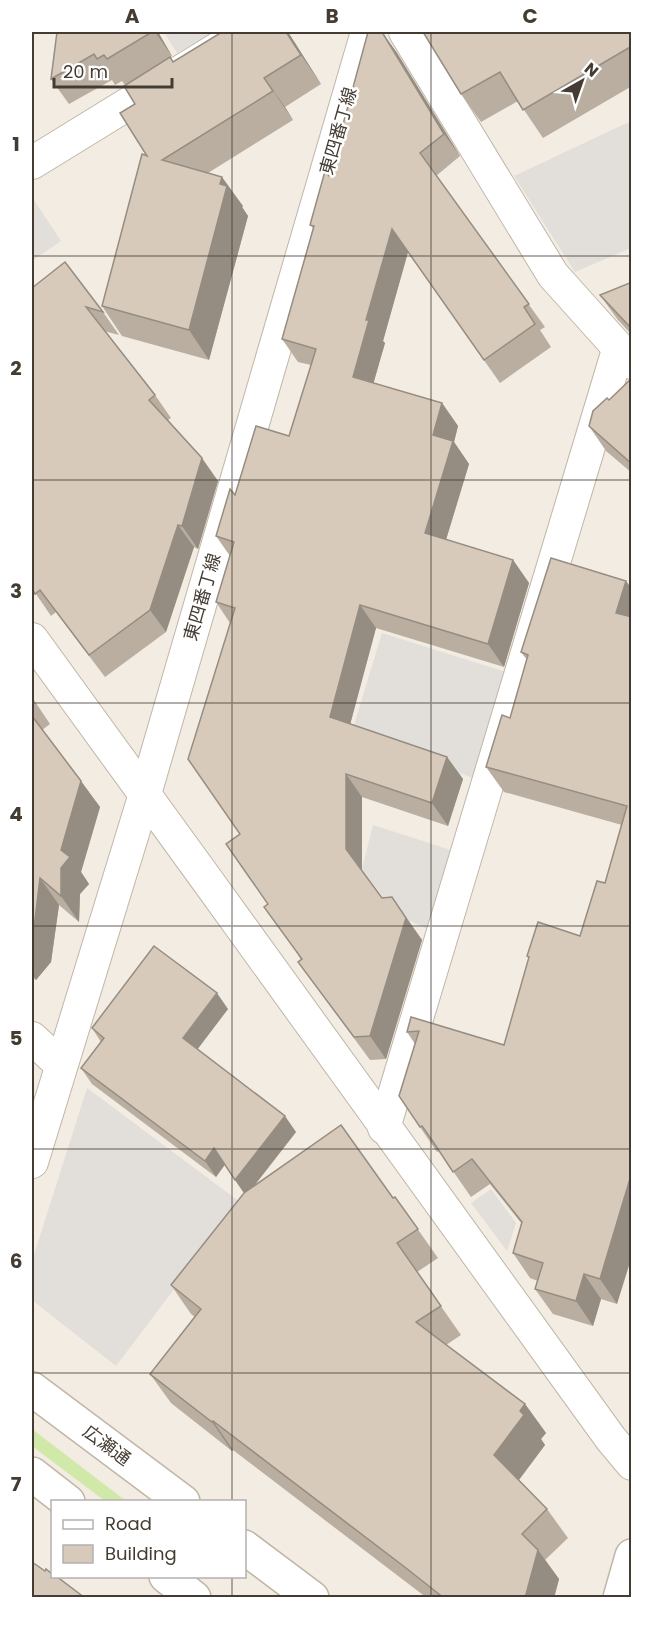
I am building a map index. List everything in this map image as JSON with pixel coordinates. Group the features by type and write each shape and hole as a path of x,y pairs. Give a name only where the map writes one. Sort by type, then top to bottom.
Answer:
{"street":[{"path":"32,163 245,32"},
{"name":"東四番丁線","path":"32,1162 145,794 367,32"},
{"path":"384,1128 625,356 554,276 405,32"},
{"path":"32,639 384,1128 611,1439 632,1464"},
{"path":"32,1038 61,1065"},
{"name":"広瀬通","path":"32,1389 180,1500"},
{"path":"32,1474 65,1500"},
{"path":"246,1548 312,1598"},
{"path":"620,1598 632,1556"},
{"path":"169,1578 194,1598"}],"green space":[{"path":"32,1429 125,1500 104,1500 32,1446"}],"shaded area":[{"path":"164,32 215,32 177,53"},
{"path":"631,121 631,248 575,272 514,176"},
{"path":"32,197 61,241 32,261"},
{"path":"382,633 506,672 476,779 351,735"},
{"path":"373,825 454,851 431,931 396,914 362,869"},
{"path":"87,1088 240,1202 116,1366 32,1300 32,1261"},
{"path":"491,1189 516,1223 507,1251 471,1203"}],"building":[{"path":"57,32 152,32 107,59 104,55 97,59 94,54 51,79"},
{"path":"222,32 286,32 301,55 264,78 273,91 162,160 222,177 220,184 227,186 189,330 102,306 142,154 147,156 120,113 135,104 124,86 170,57 173,62"},
{"path":"368,32 382,32 444,134 420,153 529,304 524,307 535,324 484,360 392,229 366,320 369,320 353,377 442,403 433,435 453,441 425,533 513,560 488,644 360,605 330,717 447,757 432,803 346,774 346,849 382,898 392,897 406,918 370,1036 354,1037 298,962 302,959 264,907 268,904 226,844 240,834 188,759 235,608 216,602 234,542 216,536 230,489 235,495 256,426 289,436 316,349 282,339 314,226 310,225 325,171 329,176"},
{"path":"423,32 632,32 632,46 523,110 500,72 461,94"},
{"path":"65,262 103,312 86,307 155,395 149,400 202,458 182,526 178,525 150,610 89,655 40,590 35,594 32,588 32,288"},
{"path":"632,282 632,329 600,295"},
{"path":"632,378 632,464 589,426 593,411 607,398 609,400"},
{"path":"551,558 626,581 616,613 632,617 632,1172 600,1279 584,1274 576,1301 535,1289 543,1263 513,1253 522,1222 472,1159 453,1172 399,1096 419,1031 407,1032 411,1017 504,1045 538,922 580,936 597,881 605,883 627,806 486,767 502,715 510,718 528,655 521,652"},
{"path":"32,716 81,781 61,850 70,857 61,868 61,896 40,878 32,937"},
{"path":"154,946 217,993 183,1038 285,1116 235,1180 214,1148 205,1161 81,1068 104,1038 92,1028"},
{"path":"341,1125 418,1229 397,1243 441,1306 416,1322 525,1404 520,1411 524,1415 494,1455 547,1509 522,1534 538,1550 525,1598 444,1598 150,1374 201,1309 171,1285 244,1193"},
{"path":"32,1562 51,1573 51,1578 59,1578 85,1598 32,1598"}]}
